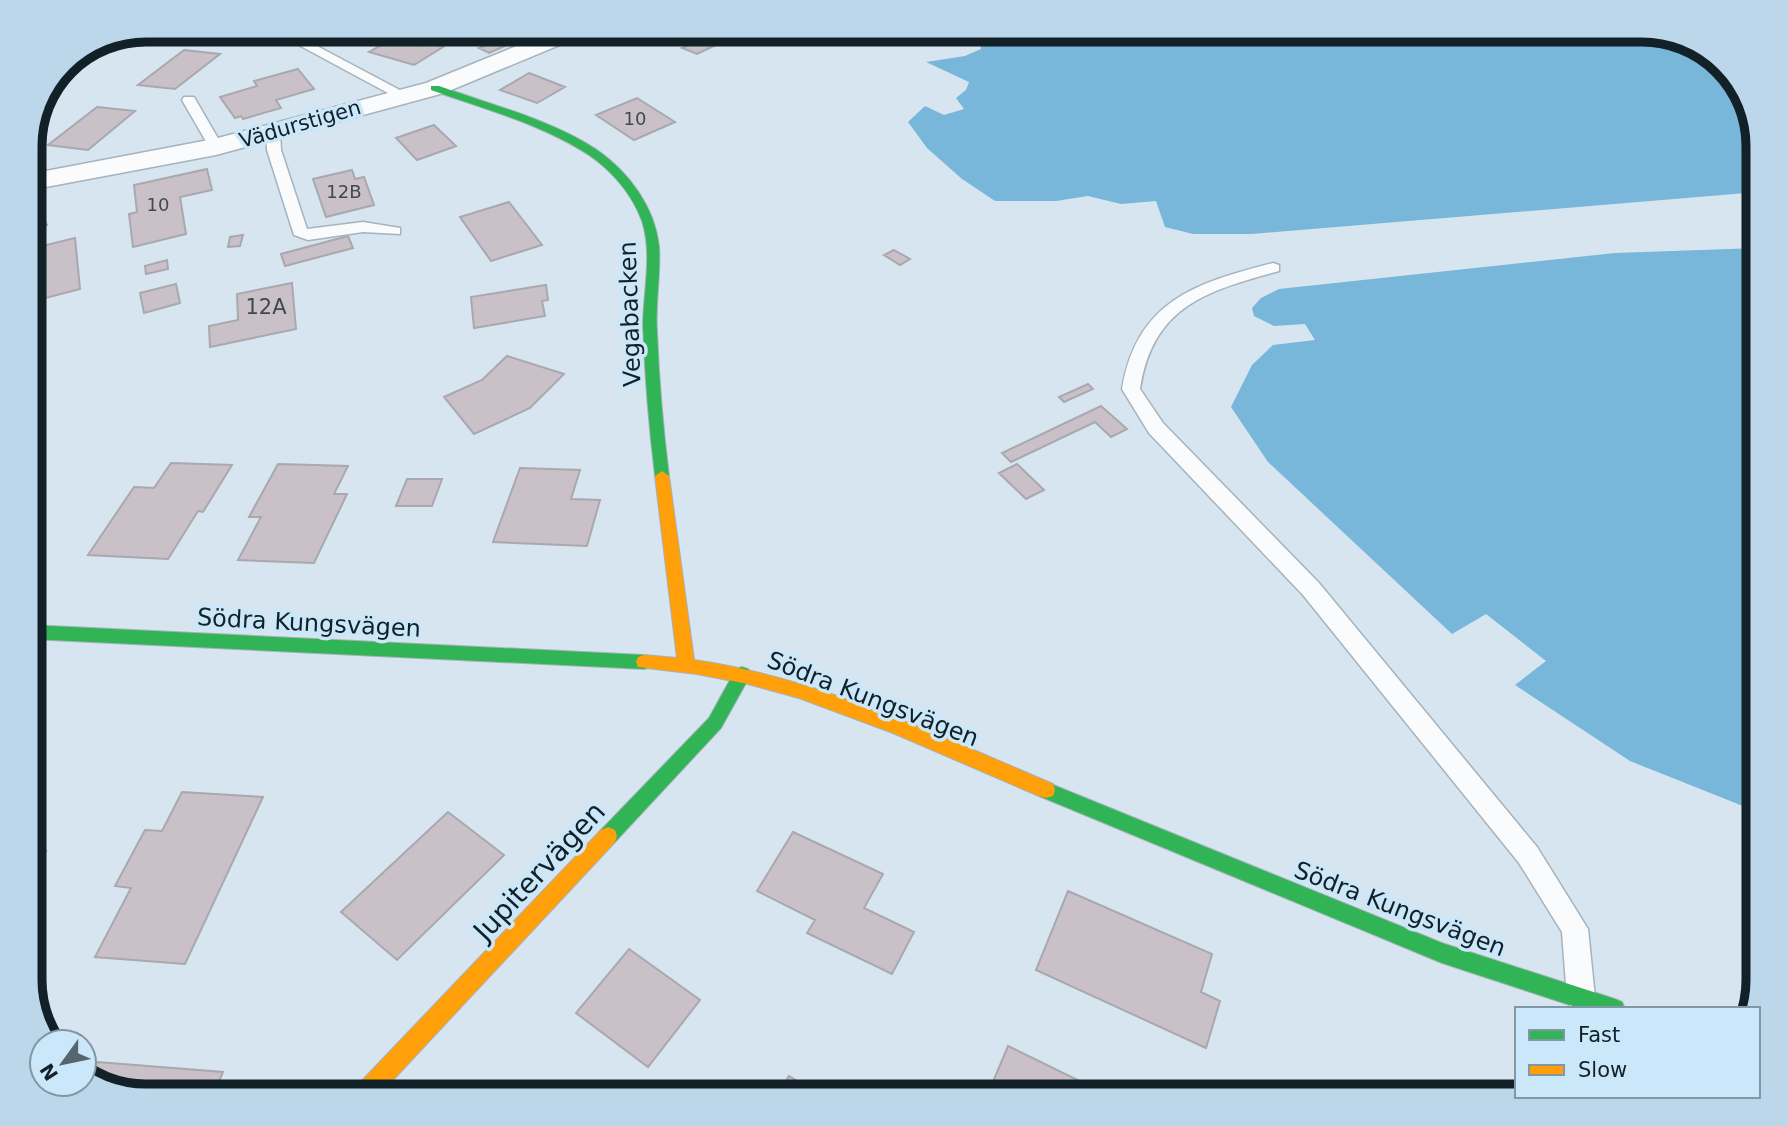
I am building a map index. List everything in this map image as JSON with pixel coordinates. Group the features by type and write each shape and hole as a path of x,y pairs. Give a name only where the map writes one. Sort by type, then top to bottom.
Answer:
{"street":[{"name":"Vädurstigen","path":"42,180 216,147 435,88 548,42"},
{"name":"Vegabacken","path":"435,88 555,134 592,152 616,171 638,201 647,219 653,245 650,326 659,449 686,664"},
{"name":"Södra Kungsvägen","path":"42,633 686,664 742,674 830,701 1442,953 1609,1007"},
{"name":"Jupitervägen","path":"374,1084 715,723 742,674"}],"lane":[{"path":"300,42 404,96"},
{"path":"189,100 216,147"},
{"path":"273,131 277,163 300,232 308,235 379,227 394,232"},
{"path":"1273,268 1209,287 1159,319 1138,351 1131,389 1156,428 1191,461 1311,589 1474,785 1528,855 1575,929 1581,998"}],"water":[{"path":"980,42 1655,43 1688,53 1700,60 1720,77 1728,88 1744,126 1746,193 1251,234 1193,234 1165,227 1156,201 1121,204 1088,196 1056,201 995,201 962,179 927,148 908,122 925,106 944,115 964,109 956,98 966,90 969,82 926,62 965,56 981,49"},
{"path":"1746,248 1746,807 1630,761 1515,685 1546,661 1486,614 1452,634 1268,462 1231,407 1252,365 1273,345 1315,340 1305,324 1274,326 1254,316 1252,308 1261,298 1279,289 1615,253"}],"building":[{"path":"387,42 408,42 421,46 427,42 443,47 414,65 369,52"},
{"path":"493,42 505,46 489,53 479,48"},
{"path":"695,42 718,44 697,54 682,48"},
{"path":"184,50 220,54 175,89 138,85"},
{"path":"298,69 314,89 276,100 281,108 243,119 241,116 235,118 220,97 257,86 254,81"},
{"path":"529,73 565,87 537,103 500,90"},
{"path":"637,98 675,122 634,140 596,115"},
{"path":"97,107 135,111 88,150 48,145"},
{"path":"434,125 456,146 417,160 396,138"},
{"path":"207,169 212,190 180,197 186,234 133,247 129,214 137,212 134,185"},
{"path":"352,170 355,179 364,177 374,205 326,217 313,179"},
{"path":"509,202 542,245 491,261 460,217"},
{"path":"243,235 240,246 228,247 230,237"},
{"path":"348,236 353,248 285,266 281,254"},
{"path":"75,238 80,289 42,299 42,246"},
{"path":"894,250 910,259 900,265 884,255"},
{"path":"167,260 168,269 146,274 145,266"},
{"path":"292,283 296,329 210,347 209,326 238,320 237,294"},
{"path":"176,284 180,303 144,313 140,293"},
{"path":"546,285 548,300 542,301 545,316 474,328 471,297"},
{"path":"507,356 564,374 530,408 474,434 444,397 482,380"},
{"path":"1088,384 1093,389 1064,402 1059,397"},
{"path":"1101,406 1127,429 1111,437 1095,422 1011,462 1002,453"},
{"path":"171,463 232,465 203,512 198,511 168,559 88,555 134,487 154,488"},
{"path":"278,464 348,466 334,494 347,494 314,563 238,560 261,517 249,517"},
{"path":"1017,464 1044,490 1026,499 999,473"},
{"path":"520,468 580,470 571,499 600,500 587,546 493,542"},
{"path":"407,479 442,479 432,506 396,506"},
{"path":"182,792 263,797 185,964 95,957 131,888 115,886 145,830 162,831"},
{"path":"448,812 504,855 397,960 341,912"},
{"path":"793,832 883,874 864,908 914,932 892,974 807,933 815,920 757,891"},
{"path":"1068,891 1212,954 1201,992 1220,1001 1206,1048 1036,970"},
{"path":"629,949 700,1000 648,1067 576,1013"},
{"path":"1008,1046 1086,1084 992,1084"},
{"path":"98,1062 223,1072 218,1084 146,1084 126,1082 100,1073"},
{"path":"789,1076 802,1084 784,1084"}],"traffic: fast":[{"path":"435,88 536,124 575,142 603,160 625,181 634,194 647,220 653,248 650,327 662,476"},
{"path":"42,633 644,662"},
{"path":"608,836 715,723 742,674"},
{"path":"1046,790 1442,953 1609,1007"}],"traffic: slow":[{"path":"662,476 686,664"},
{"path":"644,662 697,667 799,691 850,708 1046,790"},
{"path":"374,1084 608,836"}]}
